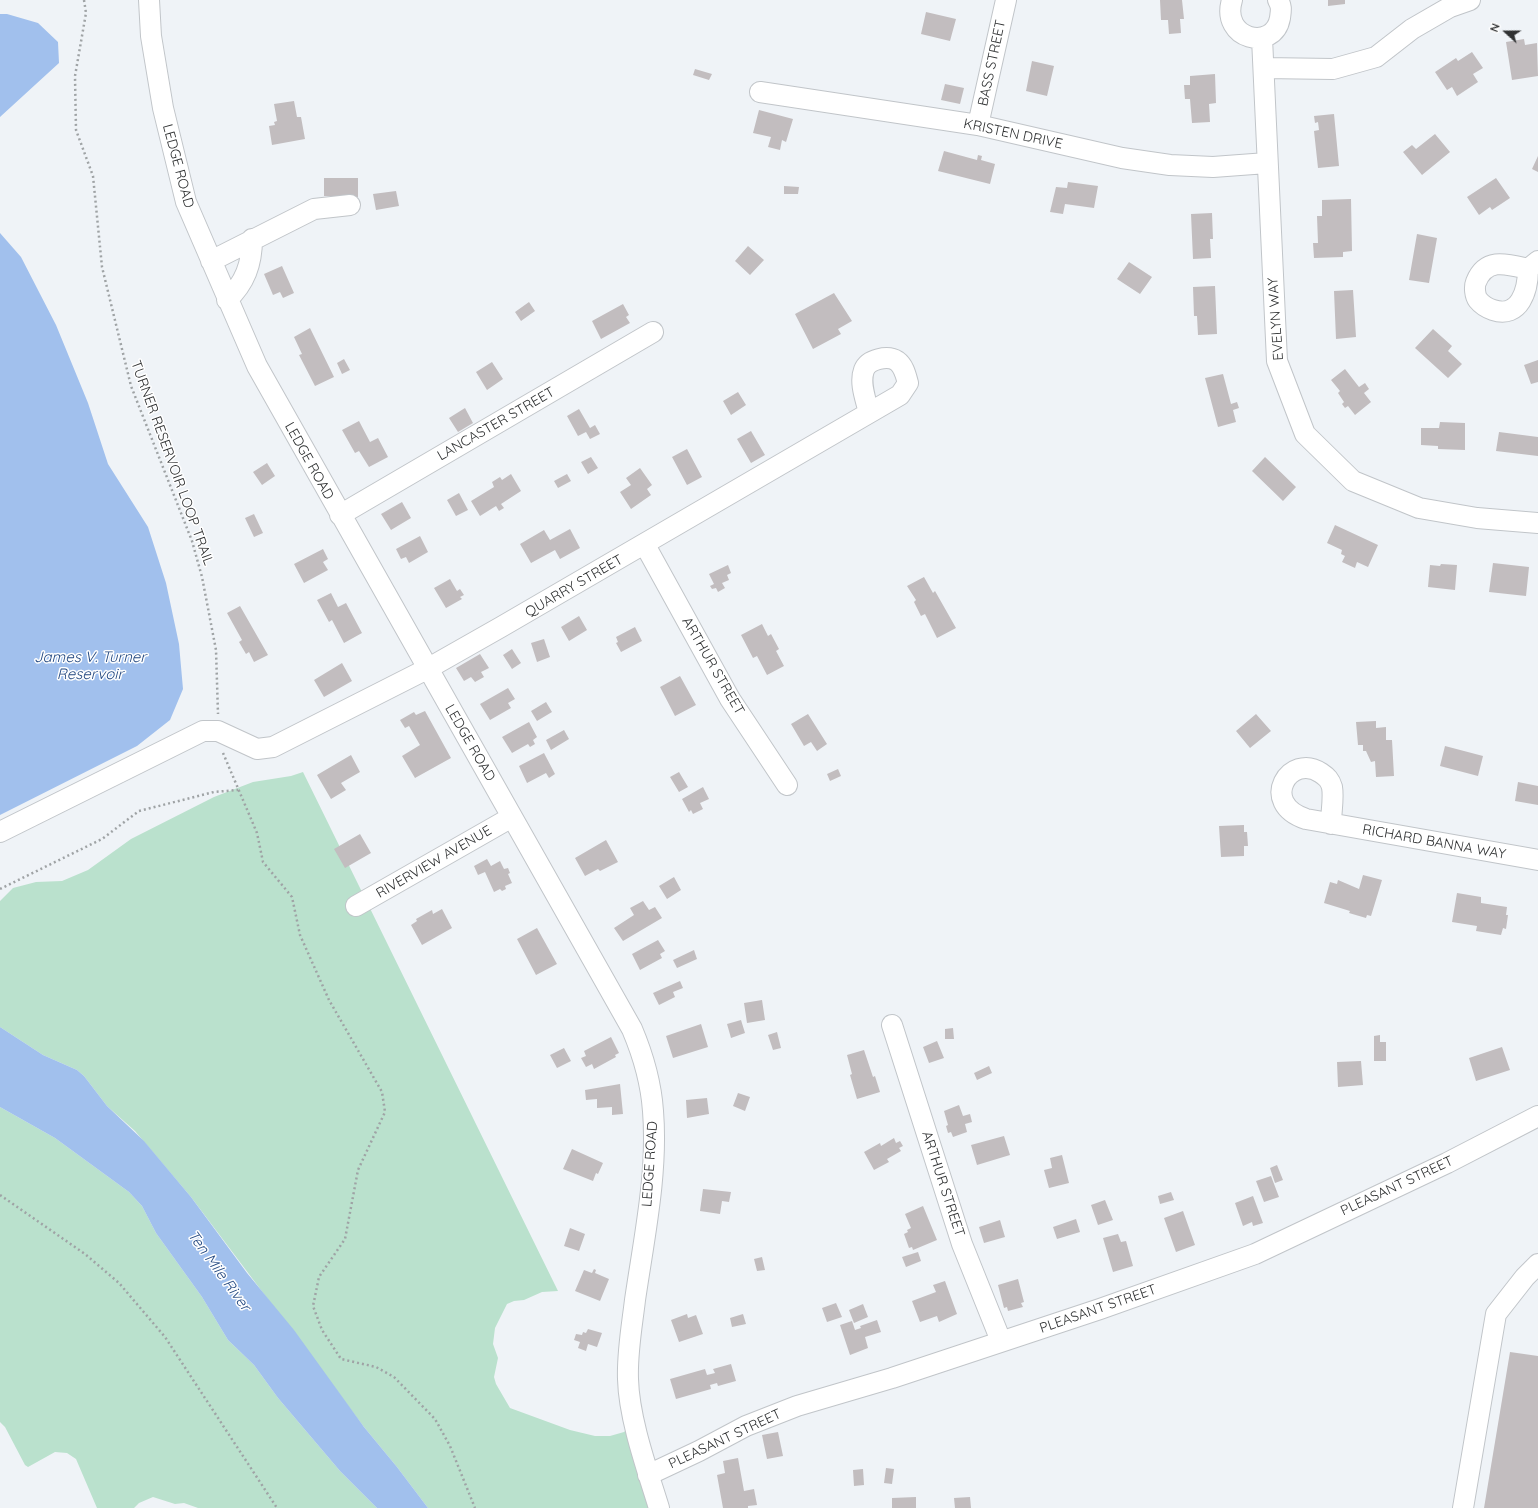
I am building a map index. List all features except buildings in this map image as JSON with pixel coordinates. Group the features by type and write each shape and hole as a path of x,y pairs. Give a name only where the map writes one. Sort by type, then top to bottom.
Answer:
{"street":[{"name":"LEDGE ROAD","path":"149,0 151,36 163,108 186,202 210,261 257,366 427,669 632,1029 646,1071 653,1110 654,1154 629,1346 628,1379 632,1408 648,1475 659,1508"},
{"name":"BASS STREET","path":"978,125 1006,0"},
{"path":"1232,0 1230,16 1235,28 1246,36 1262,38 1271,33 1279,25 1282,6 1278,0"},
{"path":"1264,68 1333,69 1376,57 1412,29 1450,7 1470,0"},
{"name":"EVELYN WAY","path":"1262,38 1277,361 1305,434 1353,481 1420,508 1477,518 1538,523"},
{"name":"KRISTEN DRIVE","path":"760,92 978,125 1122,158 1156,163 1213,167 1267,163"},
{"path":"210,261 314,209 350,205"},
{"path":"227,300 240,288 252,255 252,239"},
{"name":"LANCASTER STREET","path":"340,515 653,332"},
{"name":"QUARRY STREET","path":"218,731 257,749 273,747 427,669 645,545 869,413"},
{"name":"ARTHUR STREET","path":"645,545 730,699 787,785"},
{"path":"0,832 203,731 218,731"},
{"name":"RIVERVIEW AVENUE","path":"356,906 512,817"},
{"name":"RICHARD BANNA WAY","path":"1331,824 1538,860"},
{"name":"ARTHUR STREET","path":"892,1025 962,1244 1001,1341"},
{"name":"PLEASANT STREET","path":"648,1475 699,1451 746,1426 797,1406 892,1378 1100,1309 1255,1254 1446,1164 1538,1116"},
{"path":"1463,1508 1496,1314 1525,1277 1538,1264"}],"path":[{"name":"TURNER RESERVOIR LOOP TRAIL","path":"84,0 86,13 75,76 76,130 93,176 102,267 131,386 192,541 202,577 216,650 218,731 224,758 256,833 263,862 292,897 300,935 329,1000 382,1092 385,1112 358,1170 345,1239 318,1277 313,1306 322,1330 341,1359 376,1367 394,1377 435,1419 450,1446 475,1508"},
{"path":"0,889 102,839 139,811 214,792 238,790"},
{"path":"0,1195 85,1254 119,1283 165,1337 278,1508"}],"green space":[{"path":"303,772 558,1291 542,1292 524,1300 514,1301 507,1304 495,1328 493,1344 498,1358 494,1377 496,1384 510,1408 570,1430 595,1436 610,1436 624,1432 627,1429 666,1508 428,1508 364,1427 191,1197 135,1131 107,1106 84,1076 77,1070 43,1055 0,1027 0,901 13,888 36,882 62,881 88,870 131,839 214,797 253,782 291,776"},
{"path":"0,1107 55,1138 129,1192 142,1206 156,1233 202,1297 228,1340 254,1365 278,1398 340,1471 377,1508 198,1508 184,1503 175,1504 153,1497 139,1503 134,1508 97,1508 76,1459 67,1453 55,1452 28,1467 25,1465 5,1427 0,1422"}],"water":[{"path":"0,14 7,14 38,23 58,42 59,63 0,117"},
{"name":"James V. Turner Reservoir","path":"0,233 21,257 56,325 88,403 108,464 148,527 166,583 179,644 183,689 170,720 137,746 0,815"},
{"name":"Ten Mile River","path":"0,1027 43,1055 77,1070 84,1076 107,1106 144,1141 191,1197 247,1273 294,1330 364,1427 428,1508 377,1508 340,1471 278,1398 254,1365 228,1340 202,1297 156,1233 142,1206 129,1192 55,1138 0,1107"}]}
